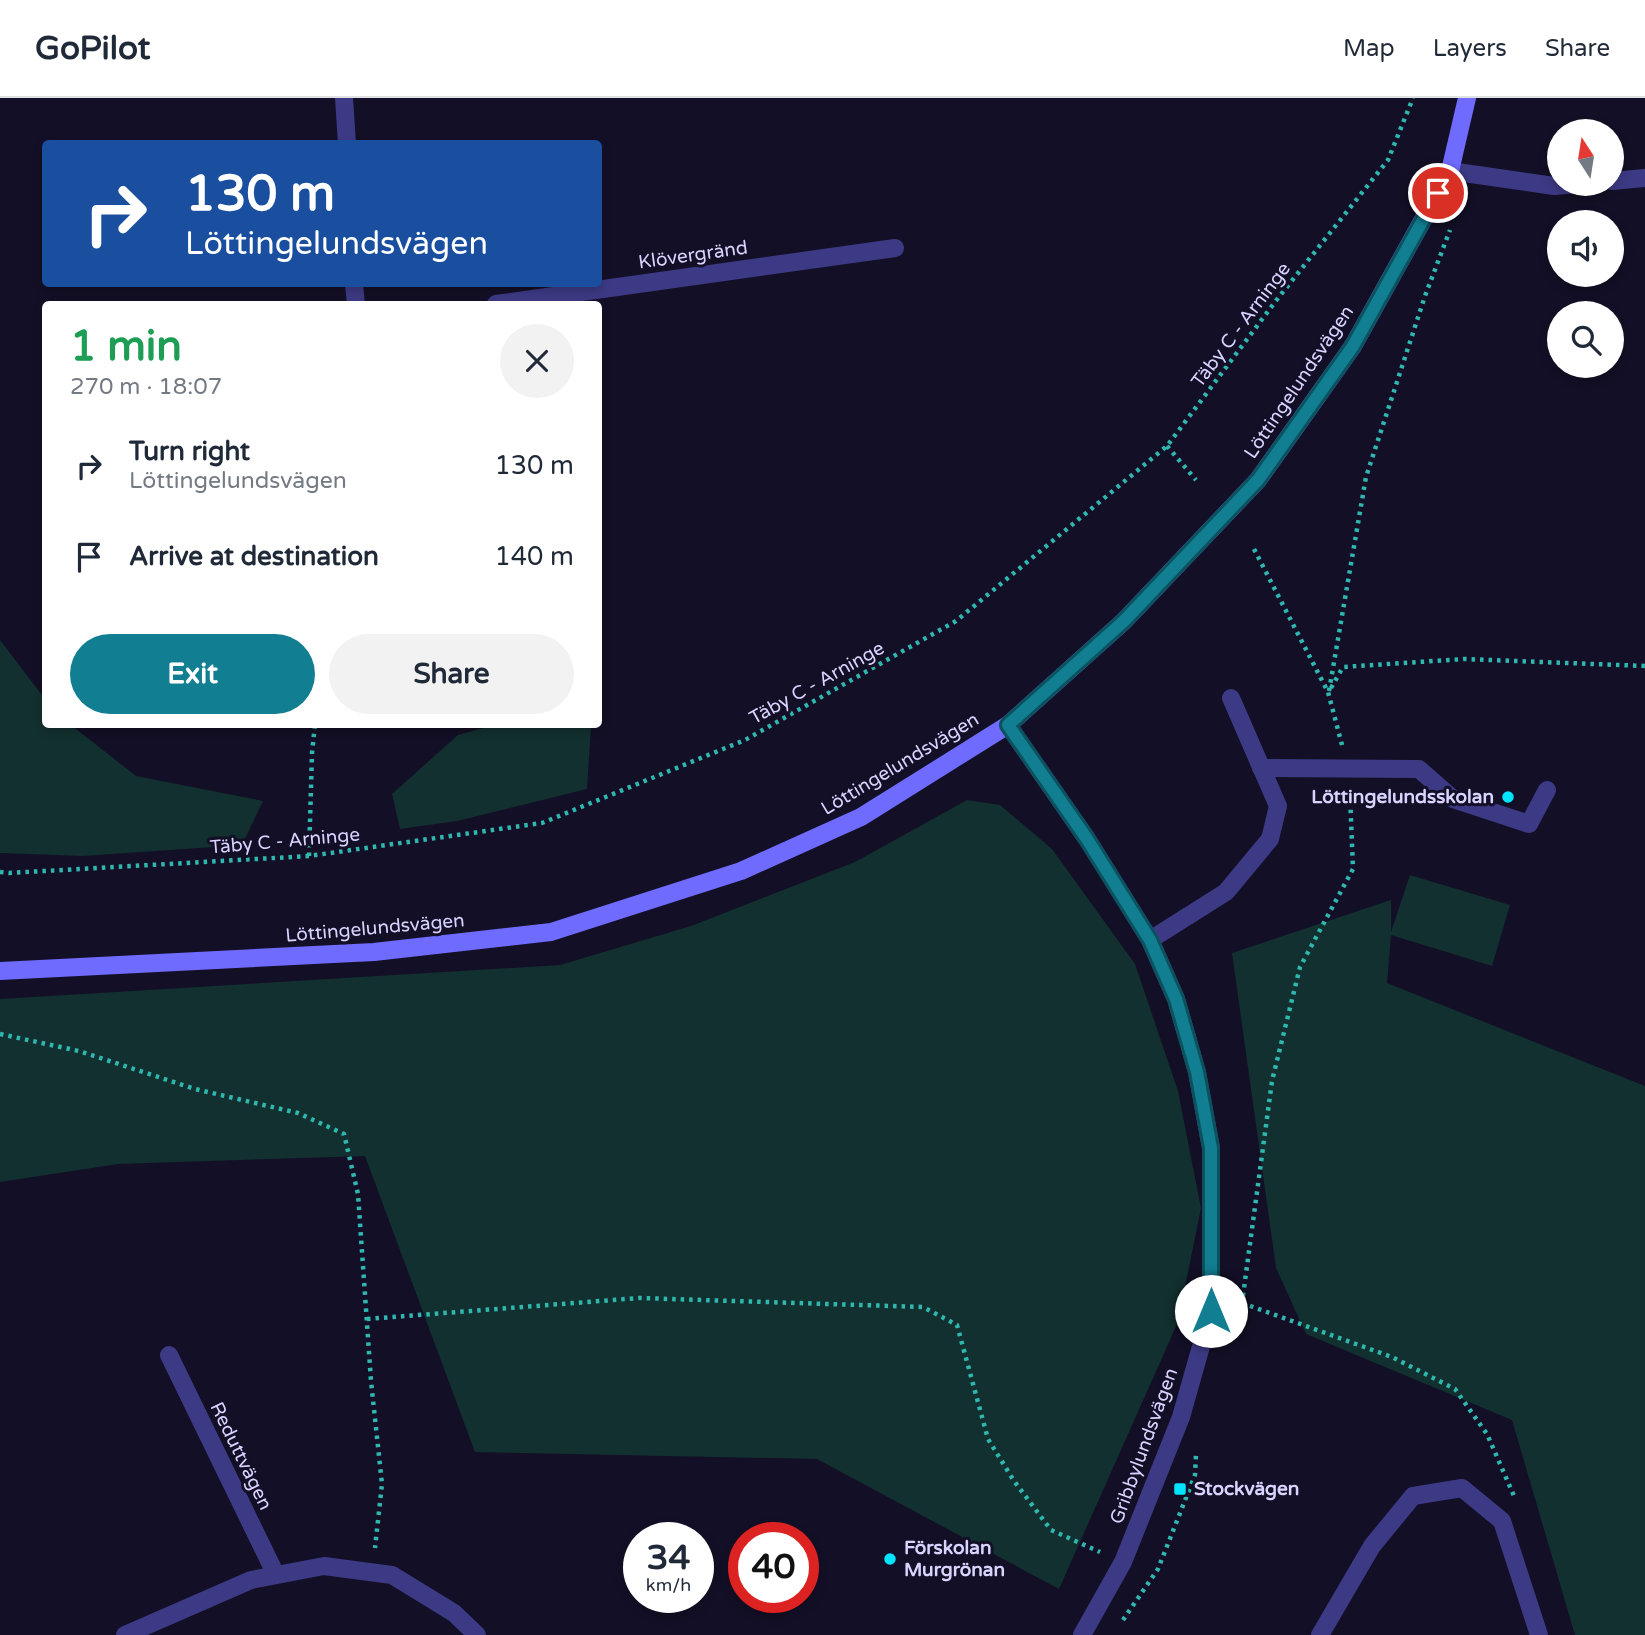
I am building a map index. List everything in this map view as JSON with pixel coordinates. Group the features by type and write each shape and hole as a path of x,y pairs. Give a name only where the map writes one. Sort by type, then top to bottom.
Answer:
{"main road":[{"name":"Löttingelundsvägen","path":"0,971 374,952 551,932 741,871 861,817 1008,725 1124,621 1258,480 1353,346 1450,171 1466,98"}],"street":[{"path":"344,98 347,140"},
{"path":"1450,171 1547,185"},
{"path":"1624,180 1645,178"},
{"name":"Klövergränd","path":"517,301 895,248"},
{"path":"1150,940 1226,892 1270,839 1278,806 1231,698"},
{"name":"Gribbylundsvägen","path":"1008,725 1087,839 1150,940 1176,999 1197,1072 1211,1148 1211,1311 1181,1417 1124,1562 1082,1635"},
{"path":"1261,768 1419,769 1453,799 1529,824 1547,790"},
{"name":"Reduttvägen","path":"169,1354 276,1575"},
{"path":"1320,1635 1373,1546 1413,1496 1462,1488 1502,1521 1538,1635"},
{"path":"125,1635 251,1580 324,1566 392,1575 454,1613 477,1635"}],"path":[{"name":"Täby C - Arninge","path":"0,872 309,856 542,823 745,740 956,621 1167,446 1275,302 1388,160 1413,98"},
{"path":"1328,692 1366,477 1425,296 1452,226"},
{"path":"1167,446 1196,480"},
{"path":"1254,549 1328,692 1350,774 1353,869 1300,967 1272,1081 1242,1303 1392,1357 1455,1389 1487,1434 1519,1507"},
{"path":"1328,692 1343,667 1464,659 1645,666"},
{"path":"309,856 315,728"},
{"path":"0,1034 79,1051 195,1089 298,1113 344,1134 358,1194 371,1381 382,1484 373,1572"},
{"path":"367,1319 639,1298 923,1307 957,1325 988,1439 1014,1481 1051,1530 1124,1562"}],"green space":[{"path":"0,640 42,695 42,728 75,728 136,776 263,801 242,845 83,856 0,853"},
{"path":"483,728 591,728 587,789 457,821 400,829 392,794 458,735"},
{"path":"967,800 1000,805 1052,849 1135,964 1178,1091 1201,1208 1178,1322 1059,1589 817,1459 475,1452 365,1156 118,1164 0,1182 0,999 560,965 691,926 855,862"},
{"path":"1410,875 1510,905 1492,966 1391,935 1387,983 1645,1086 1645,1635 1575,1635 1512,1420 1306,1334 1276,1268 1232,953 1391,900 1391,932"}],"place":[{"name":"Löttingelundsskolan","path":"1508,797"},
{"name":"Stockvägen","path":"1180,1489"},
{"name":"Förskolan Murgrönan","path":"890,1559"}],"route":[{"path":"1211,1311 1211,1148 1197,1072 1176,999 1150,940 1087,839 1008,725 1124,621 1258,480 1353,346 1438,193"}]}
